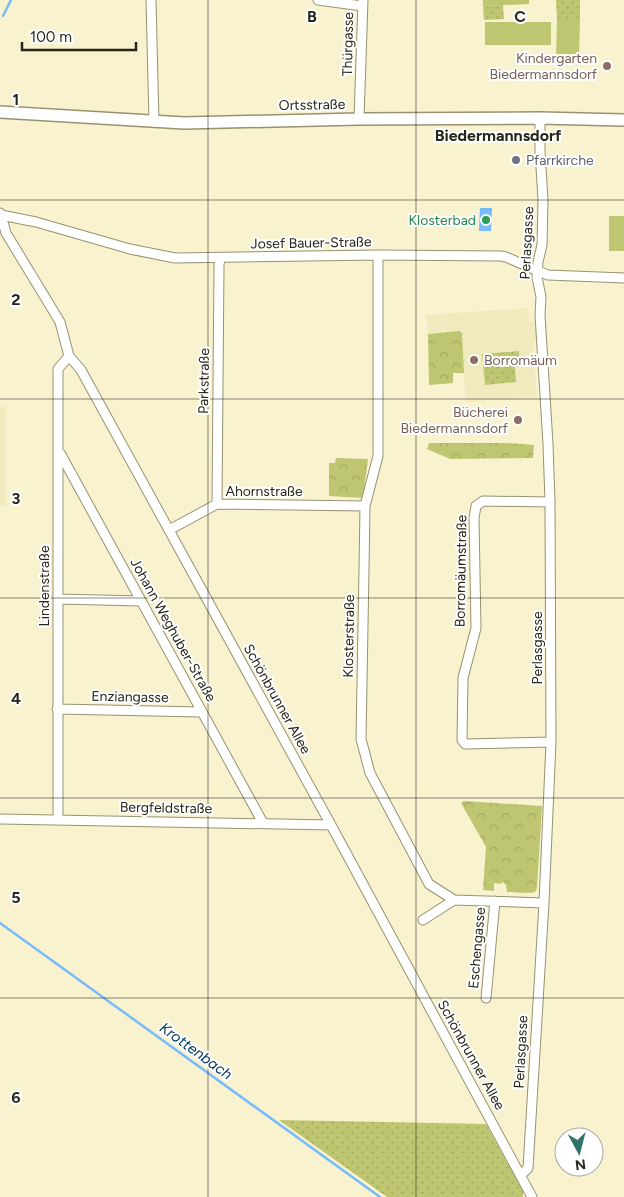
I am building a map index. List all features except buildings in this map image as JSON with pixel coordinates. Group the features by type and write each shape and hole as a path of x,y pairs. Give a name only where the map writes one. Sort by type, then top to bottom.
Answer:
{"street":[{"path":"151,0 154,122"},
{"path":"318,0 362,3"},
{"name":"Thürgasse","path":"360,119 362,3"},
{"name":"Ortsstraße","path":"0,112 184,123 360,119 540,118 624,120"},
{"name":"Perlasgasse","path":"521,1175 528,1168 544,903 550,742 550,502 548,428 540,315 541,297 538,282 542,245 543,200 540,118"},
{"name":"Josef Bauer-Straße","path":"1,214 130,249 175,258 378,255 501,256 538,272 548,274 624,278"},
{"name":"Schönbrunner Allee","path":"1,214 6,233 60,322 69,356 81,370 331,825 532,1197"},
{"name":"Klosterstraße","path":"378,255 378,456 365,506 361,739 370,774 429,884 454,900"},
{"name":"Parkstraße","path":"217,504 220,258"},
{"name":"Lindenstraße","path":"58,820 58,369 69,356"},
{"name":"Johann Weghuber-Straße","path":"59,451 263,823"},
{"name":"Borromäumstraße","path":"550,502 483,501 476,506 474,518 476,628 463,678 462,740 465,744 550,742"},
{"name":"Ahornstraße","path":"169,530 217,504 365,506"},
{"path":"58,599 141,601"},
{"name":"Enziangasse","path":"57,709 202,712"},
{"name":"Bergfeldstraße","path":"0,819 331,825"},
{"path":"423,920 454,900 544,903"},
{"name":"Eschengasse","path":"486,998 495,901"}],"shaded area":[{"path":"528,308 529,322 535,321 537,341 533,342 537,397 466,402 461,333 459,331 428,334 426,315"},
{"path":"0,407 6,407 6,505 0,506"}],"green space":[{"path":"483,0 529,0 529,4 483,6"},
{"path":"556,0 580,0 580,18 557,18"},
{"path":"503,5 504,19 484,20 483,6"},
{"path":"557,18 580,18 579,59 556,58"},
{"path":"485,22 551,22 551,45 485,45"},
{"path":"609,216 624,216 624,251 609,251"},
{"path":"459,331 462,333 464,373 453,373 453,383 429,385 428,334"},
{"path":"519,351 520,367 515,367 516,382 485,385 482,354"},
{"path":"429,443 509,443 534,445 533,458 450,459 427,449"},
{"path":"336,458 368,459 363,498 329,496 329,463 335,463"},
{"path":"464,801 542,806 537,888 535,892 507,892 506,885 503,882 500,884 494,883 494,891 483,890 486,847 461,803"},
{"path":"523,818 535,819 534,830 523,829"},
{"path":"279,1120 486,1124 523,1191 523,1197 387,1197"}],"water":[{"name":"Klosterbad","path":"480,208 492,208 491,231 479,231"}],"waterway":[{"path":"3,16 11,0"},
{"name":"Krottenbach","path":"0,923 380,1197"}],"place":[{"name":"Kindergarten Biedermannsdorf","path":"607,66"},
{"name":"Pfarrkirche","path":"516,160"},
{"name":"Klosterbad","path":"486,220"},
{"name":"Borromäum","path":"474,360"},
{"name":"Bücherei Biedermannsdorf","path":"518,420"}],"district":[{"name":"Biedermannsdorf","path":"498,135"}]}
